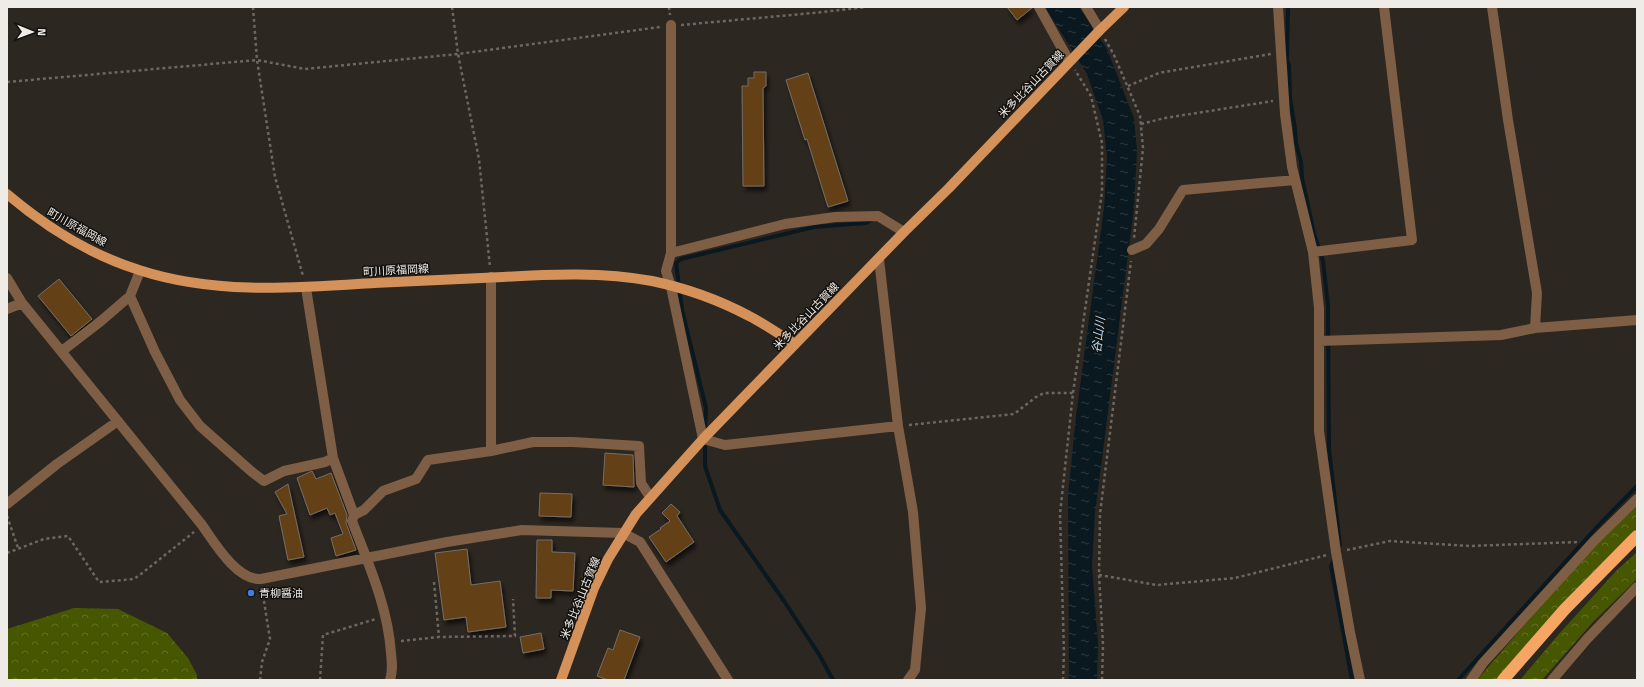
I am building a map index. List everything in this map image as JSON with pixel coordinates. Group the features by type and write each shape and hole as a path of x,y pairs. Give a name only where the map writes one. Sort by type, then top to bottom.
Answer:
{"highway":[{"path":"1503,680 1566,609 1637,536"},
{"path":"1513,680 1575,609 1637,546"}],"main road":[{"name":"米多比谷山古賀線","path":"561,680 594,588 608,558 623,533 650,497 703,439 1124,7"},
{"name":"町川原福岡線","path":"7,194 28,212 57,232 113,260 140,271 205,285 237,288 306,288 555,274 613,276 652,281 724,303 751,316 795,344"}],"street":[{"path":"1039,7 1069,62"},
{"path":"1086,7 1099,31"},
{"path":"1278,7 1286,122 1295,180 1313,252 1319,308 1319,431 1336,552 1360,680"},
{"path":"1313,252 1412,240 1384,7"},
{"path":"1492,7 1508,120 1537,293 1535,328"},
{"path":"671,25 671,253 666,271 671,287 703,439 725,445 898,426"},
{"path":"1132,250 1146,244 1159,229 1182,190 1295,180"},
{"path":"671,253 785,224 835,217 878,216 904,232"},
{"path":"879,259 898,426 913,512 921,608 915,670 908,680"},
{"path":"62,351 101,321 130,296 140,271"},
{"path":"491,277 491,451"},
{"path":"7,278 22,303 202,525 223,554 242,574 253,580 260,579 447,542 522,530 623,533 640,542 728,680"},
{"path":"306,288 333,458 354,515 352,521 386,616 390,642 392,673 390,680"},
{"path":"130,296 155,352 180,400 200,426 252,472 264,480 284,471 325,462 333,458"},
{"path":"7,309 22,303"},
{"path":"1319,341 1500,335 1535,328 1637,320"},
{"path":"7,504 57,464 118,421"},
{"path":"354,515 364,510 383,492 416,479 428,460 491,451 534,442 573,442 640,446 641,483 650,497"},
{"path":"1471,680 1483,663 1594,541 1637,499"},
{"path":"1552,680 1587,639 1637,588"}],"path":[{"path":"253,7 257,60 275,177 306,288"},
{"path":"452,7 458,54 479,158 491,277"},
{"path":"7,82 257,60 306,69 458,54 671,25 867,7"},
{"path":"1099,31 1114,55 1140,116 1143,148 1100,514 1099,575 1103,645 1102,680"},
{"path":"1128,86 1159,74 1281,52"},
{"path":"1063,680 1064,654 1060,514 1073,393 1102,192 1102,143 1091,96 1069,62"},
{"path":"1141,124 1165,118 1284,100"},
{"path":"898,426 1014,414 1036,397 1044,393 1073,393"},
{"path":"7,516 18,548"},
{"path":"7,553 44,539 68,536 99,582 134,579 202,525"},
{"path":"1099,575 1157,585 1235,578 1336,552 1390,541 1469,546 1594,541"},
{"path":"260,579 270,639 262,662 260,680"},
{"path":"434,582 439,637"},
{"path":"390,642 439,637 515,636 513,599"},
{"path":"320,680 323,635 386,616"}],"green space":[{"path":"1636,507 1637,528 1552,616 1498,680 1477,680 1577,564"},
{"path":"1637,552 1637,579 1593,622 1542,680 1520,680 1616,571"},
{"path":"74,608 118,609 167,633 188,658 197,675 197,680 7,680 7,629"}],"water":[{"name":"谷山川","path":"1045,7 1079,7 1107,49 1134,118 1137,150 1134,208 1095,513 1092,566 1098,643 1097,680 1069,680 1068,495 1076,416 1104,208 1107,157 1103,120 1087,74"}],"building":[{"path":"1007,7 1033,7 1017,20"},
{"path":"754,72 766,72 766,86 763,88 764,186 743,186 742,86 748,86 748,78 754,78"},
{"path":"808,73 848,201 828,207 807,139 805,140 786,80"},
{"path":"59,279 92,319 71,336 38,296"},
{"path":"605,453 633,455 634,487 603,485"},
{"path":"312,471 316,479 331,473 347,515 346,523 356,550 336,556 331,538 343,534 335,513 330,515 327,508 310,515 297,478"},
{"path":"288,484 304,557 288,560 279,516 287,514 275,492"},
{"path":"540,493 572,494 571,517 539,516"},
{"path":"671,504 680,512 677,516 694,542 666,562 649,537 670,521 662,513"},
{"path":"537,540 552,540 552,552 575,553 573,591 551,590 551,598 536,598"},
{"path":"467,549 471,585 500,581 506,627 468,632 466,617 444,620 435,553"},
{"path":"620,630 640,637 624,680 608,680 597,676 608,648 613,650"},
{"path":"541,633 544,649 523,653 520,637"}],"waterway":[{"path":"1288,7 1287,60 1289,65 1290,98 1296,143 1301,162 1302,178 1314,234 1323,261 1328,306 1329,449 1340,545 1338,549"},
{"path":"705,430 706,408 682,310 676,263 681,259 814,227 866,223 874,219"},
{"path":"705,441 705,466 720,510 784,601 820,656 833,680"},
{"path":"1458,680 1597,527 1637,486"},
{"path":"1335,557 1331,566 1352,680"}],"place":[{"name":"青柳醤油","path":"251,593"}]}
